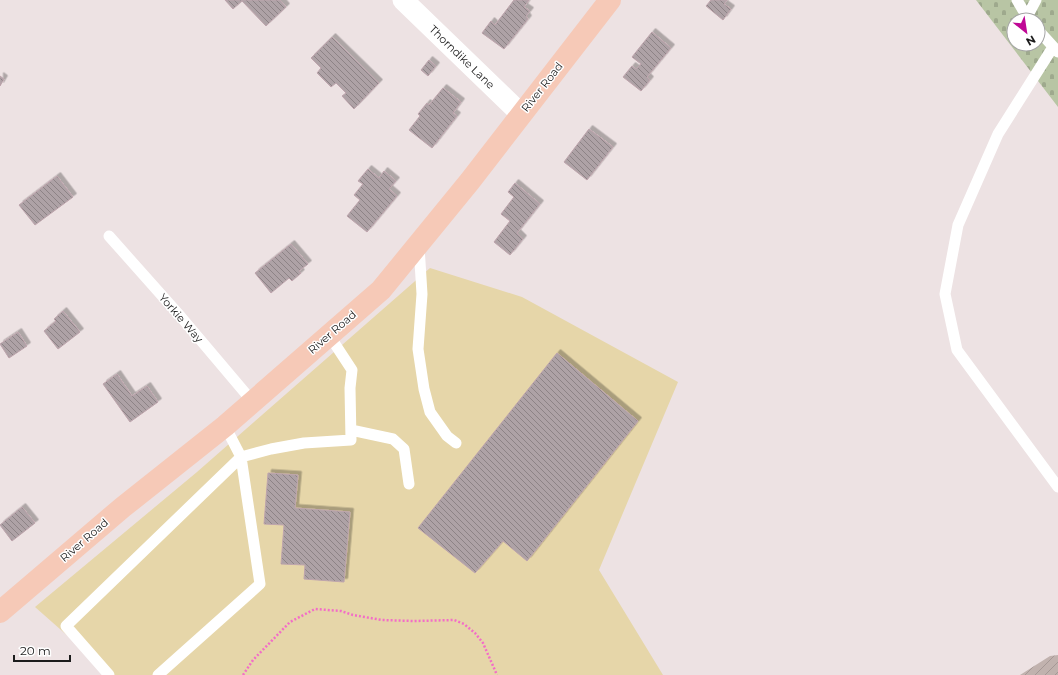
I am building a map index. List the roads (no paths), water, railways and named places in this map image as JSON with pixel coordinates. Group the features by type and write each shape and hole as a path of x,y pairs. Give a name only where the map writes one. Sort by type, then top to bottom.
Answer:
{"main road":[{"name":"River Road","path":"0,612 123,507 225,426 380,290 419,243 610,0"}],"street":[{"name":"Thorndike Lane","path":"403,0 521,114"}],"lane":[{"path":"1017,0 1025,12"},
{"path":"1032,12 1036,0"},
{"path":"1046,39 1056,50 998,134 958,225 945,294 957,350 1058,487"},
{"name":"Yorkie Way","path":"109,236 252,401"},
{"path":"419,243 422,294 418,349 424,389 430,412 444,432 456,443"},
{"path":"109,675 66,626 241,457 271,449 304,443 351,440 350,388 352,370 329,335"},
{"path":"158,675 260,584 241,457 225,426"},
{"path":"351,430 393,439 404,449 409,484"}]}
